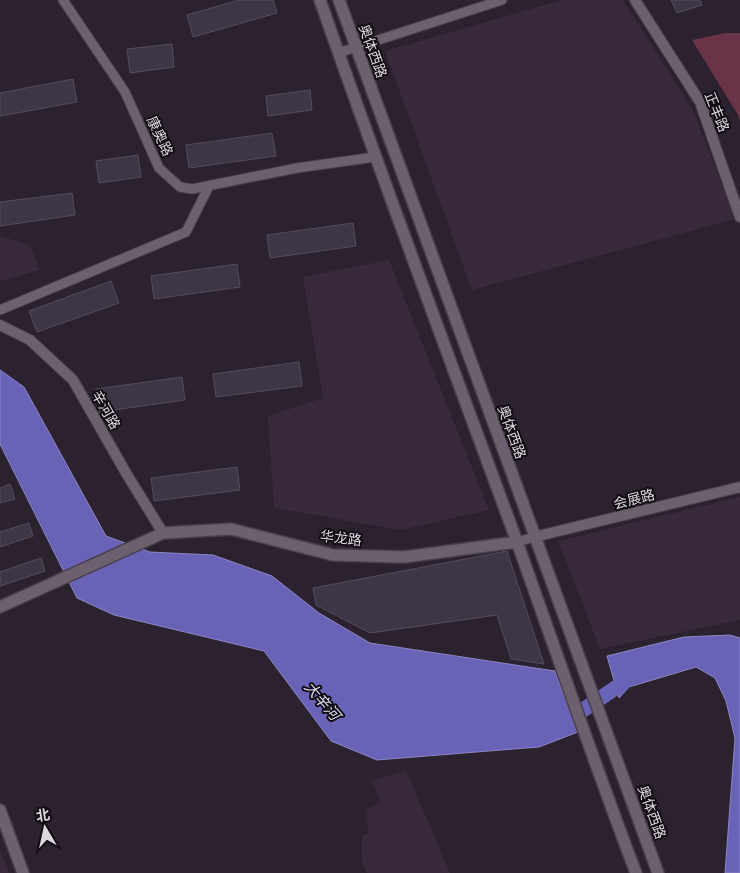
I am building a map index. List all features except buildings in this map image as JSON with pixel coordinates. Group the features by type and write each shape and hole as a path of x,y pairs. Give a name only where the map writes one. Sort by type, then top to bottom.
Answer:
{"main road":[{"path":"320,0 375,157 517,542 636,873"},
{"name":"奥体西路","path":"339,0 658,873"},
{"name":"华龙路","path":"163,532 231,529 334,555 404,557 517,542"},
{"path":"0,607 163,532"},
{"path":"0,810 23,873"}],"street":[{"name":"康奥路","path":"63,0 126,92 159,168 180,186 192,189 297,168 375,157"},
{"path":"338,53 502,0"},
{"name":"正丰路","path":"635,0 700,102 740,217"},
{"path":"0,310 186,232 209,186"},
{"name":"辛河路","path":"0,325 30,340 73,380 126,473 163,532"},
{"name":"会展路","path":"534,537 740,487"},
{"path":"517,542 534,537"}],"shaded area":[{"path":"562,0 623,0 692,109 736,219 472,290 385,51"},
{"path":"725,33 740,33 740,121 692,40"},
{"path":"0,236 30,245 40,270 0,281"},
{"path":"389,260 489,510 401,530 274,508 268,416 323,398 303,277"},
{"path":"740,497 740,620 600,649 558,541"},
{"path":"406,770 450,873 367,873 362,862 362,836 369,833 366,811 380,802 372,781"},
{"path":"0,850 9,873 0,873"}],"water":[{"path":"0,370 24,387 106,536 150,552 213,555 272,576 319,613 370,643 555,671 578,732 539,747 377,760 331,741 264,651 114,615 77,598 0,444"},
{"path":"730,635 740,638 740,873 725,873 735,738 726,701 715,678 696,667 629,687 619,698 607,656 684,637"}],"waterway":[{"name":"大辛河","path":"567,721 633,676"}]}
